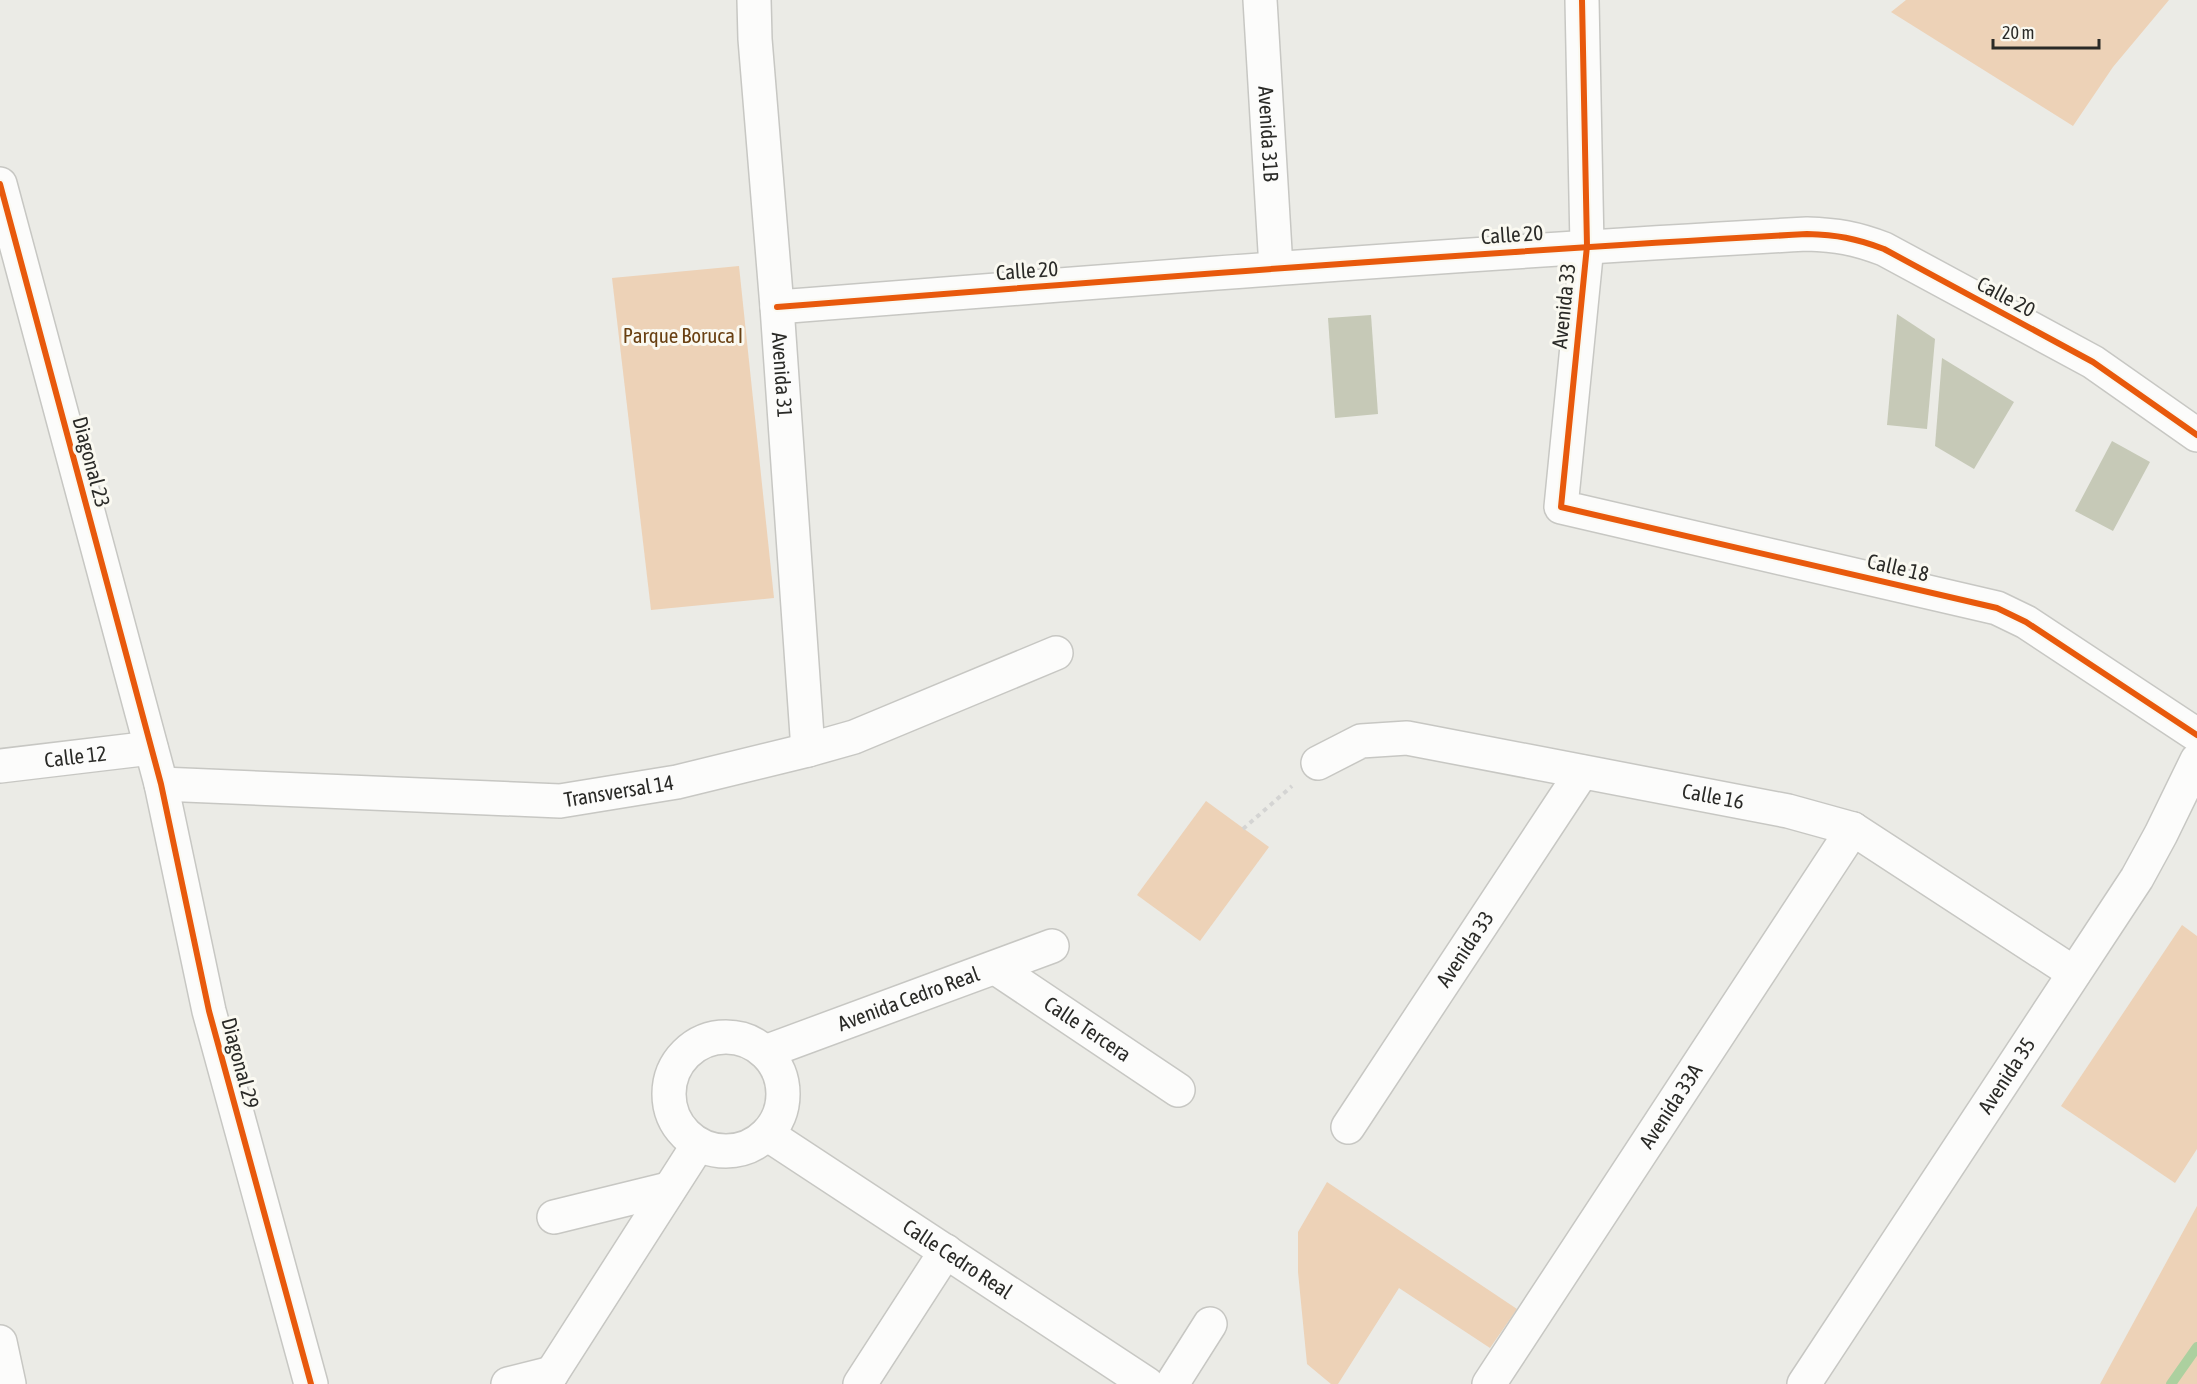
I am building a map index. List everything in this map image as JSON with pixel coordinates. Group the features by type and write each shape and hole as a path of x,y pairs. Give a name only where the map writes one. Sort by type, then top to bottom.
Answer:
{"street":[{"name":"Avenida 31","path":"754,0 755,39 777,307 808,750"},
{"name":"Avenida 31B","path":"1260,0 1276,268"},
{"name":"Avenida 33","path":"1561,507 1587,246 1582,0"},
{"name":"Diagonal 23","path":"0,184 151,748"},
{"name":"Calle 20","path":"777,307 1587,246 1807,234 1856,238 1884,249 2093,362 2197,435"},
{"name":"Calle 18","path":"1561,507 1997,608 2026,621 2197,735"},
{"name":"Transversal 14","path":"161,784 560,801 677,782 854,737 1056,654"},
{"name":"Calle 16","path":"1318,763 1361,741 1407,738 1788,812 1853,829 2074,973"},
{"name":"Calle 12","path":"0,766 151,748"},
{"name":"Diagonal 29","path":"151,748 161,784 209,1011 311,1384"},
{"name":"Avenida 35","path":"1804,1384 2137,878 2197,760"},
{"name":"Avenida 33","path":"1348,1128 1582,772"},
{"name":"Avenida 33A","path":"1489,1384 1853,829"},
{"name":"Avenida Cedro Real","path":"765,1052 1052,946"},
{"name":"Calle Tercera","path":"996,968 1179,1090"},
{"path":"730,1037 749,1041 765,1052 776,1066 782,1083 783,1102 777,1119 767,1134 752,1145 734,1151 715,1151 698,1145 683,1133 673,1117 669,1097 671,1079 680,1061 694,1047 711,1039 730,1037"},
{"name":"Calle Cedro Real","path":"767,1134 1147,1384"},
{"path":"508,1384 549,1378 698,1145"},
{"path":"554,1217 668,1189"},
{"path":"860,1384 946,1251"},
{"path":"1172,1384 1210,1324"},
{"path":"0,1342 9,1384"}],"path":[{"path":"1243,829 1318,763"}],"green space":[{"path":"1906,0 2169,0 2113,67 2073,126 1891,12"},
{"name":"Parque Boruca I","path":"739,266 774,598 651,610 612,278"},
{"path":"1206,801 1269,847 1200,941 1137,895"},
{"path":"2182,925 2197,936 2197,1149 2175,1183 2061,1106"},
{"path":"1327,1182 1517,1309 1490,1348 1399,1288 1338,1384 1331,1384 1307,1364 1298,1272 1298,1232"},
{"path":"2197,1206 2197,1384 2100,1384"}],"building":[{"path":"1897,314 1935,339 1927,429 1887,425"},
{"path":"1371,315 1378,414 1335,418 1328,318"},
{"path":"1942,358 2014,402 1974,469 1935,446"},
{"path":"2112,441 2150,462 2113,531 2075,511"}],"waterway":[{"path":"2171,1384 2197,1347"}],"cycle path":[{"path":"1582,0 1587,246 1561,507 1997,608 2026,622 2197,735"},
{"path":"0,184 161,784 209,1011 311,1384"},
{"path":"777,307 1420,258 1678,241 1807,234 1828,235 1884,249 2093,362 2197,435"}]}
